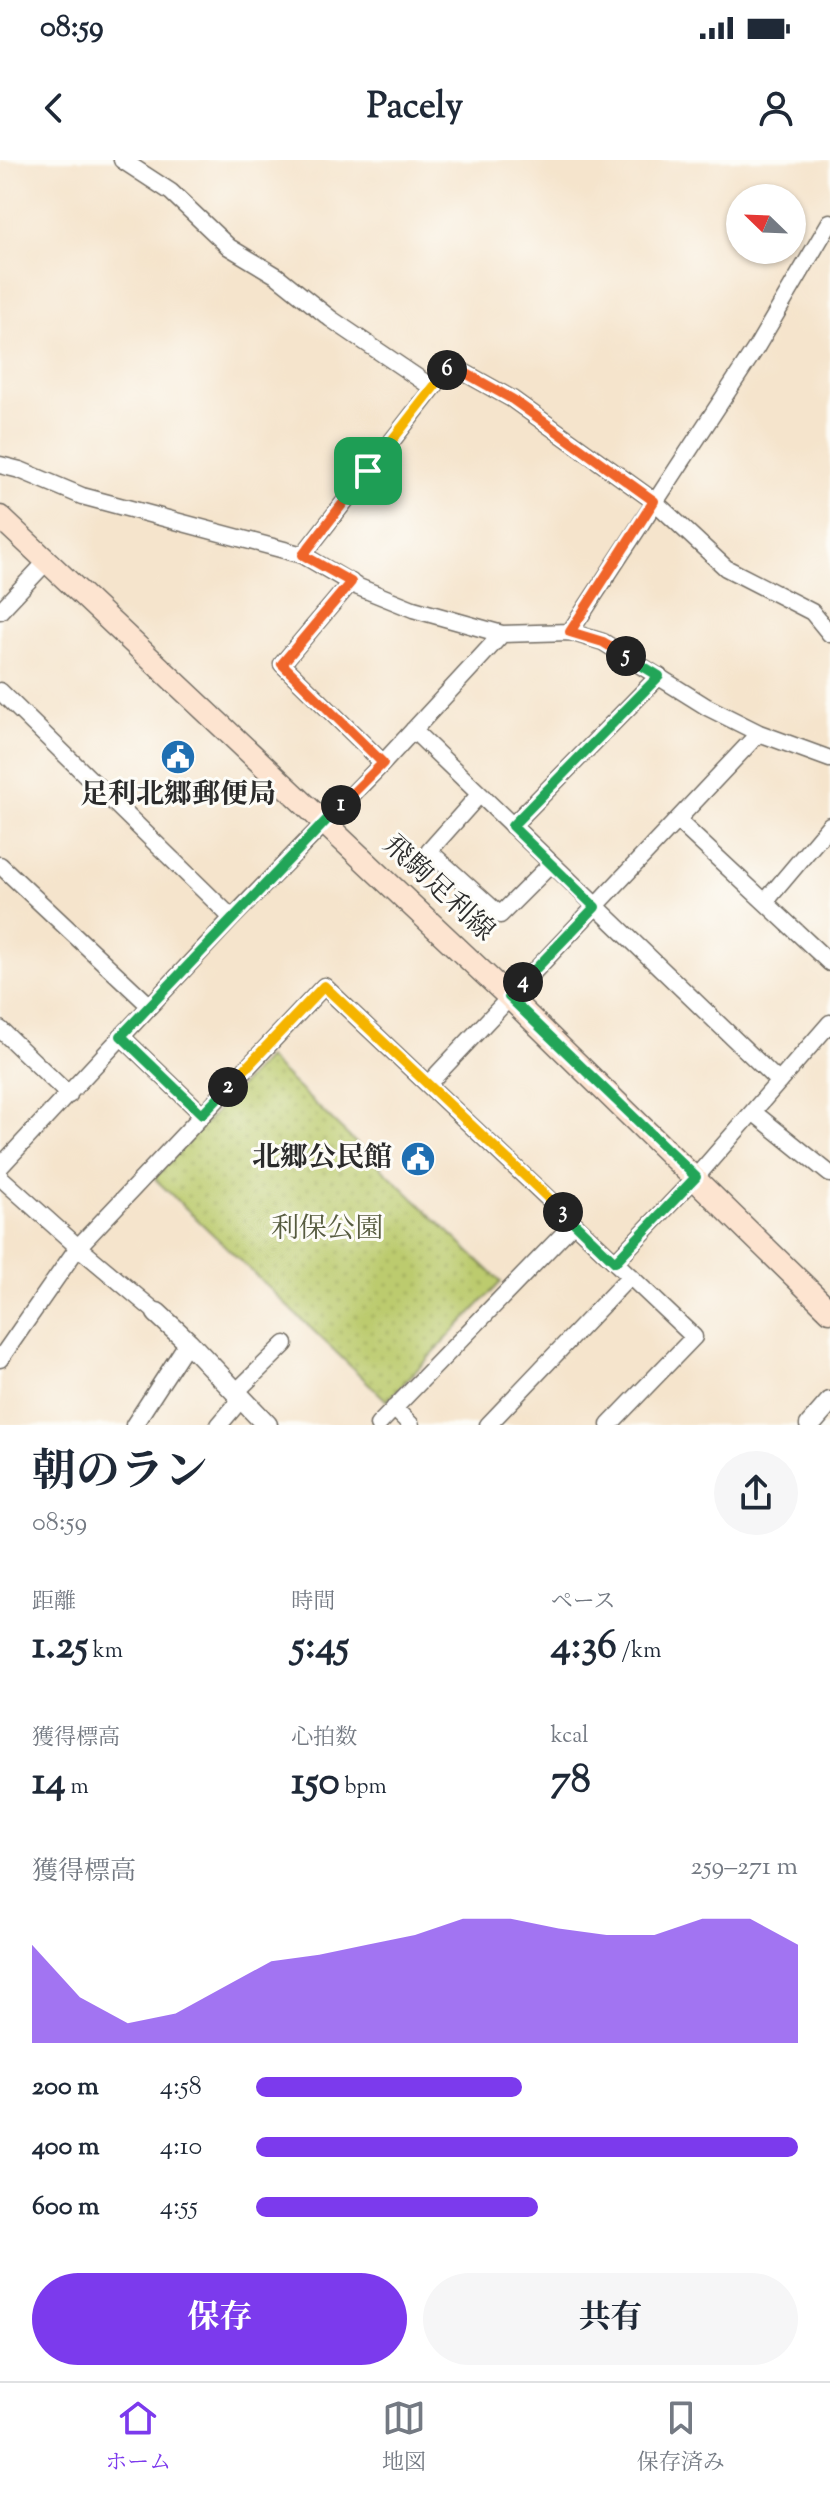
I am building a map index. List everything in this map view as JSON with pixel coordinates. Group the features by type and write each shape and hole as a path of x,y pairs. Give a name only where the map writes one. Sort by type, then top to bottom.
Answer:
{"main road":[{"name":"飛駒足利線","path":"0,517 509,997 830,1311"}],"street":[{"path":"122,160 171,192 229,247 277,276 331,319 433,388"},
{"path":"570,632 756,348 830,222"},
{"path":"303,555 451,365 512,399 654,501 726,568 812,612 830,634"},
{"path":"0,465 82,496 303,555 351,582 413,609 502,634 570,632 603,642 707,707 759,733 830,759"},
{"path":"0,611 48,560"},
{"path":"351,582 282,664 383,763"},
{"path":"0,1167 502,634"},
{"path":"512,826 659,676"},
{"path":"0,691 232,918"},
{"path":"413,730 779,1082"},
{"path":"428,1084 759,733"},
{"path":"479,795 429,851 500,915 551,864"},
{"path":"677,820 830,963"},
{"path":"765,902 830,825"},
{"path":"0,865 150,1006"},
{"path":"1,1357 78,1247 324,986 694,1337 609,1425"},
{"path":"0,1029 69,1095"},
{"path":"615,1262 696,1177 828,1029"},
{"path":"121,1036 202,1114"},
{"path":"753,1112 830,1174"},
{"path":"0,1177 157,1313 267,1425"},
{"path":"378,1425 574,1223"},
{"path":"488,1425 630,1276"},
{"path":"134,1425 188,1342"},
{"path":"219,1425 239,1395 285,1344"},
{"path":"810,1425 830,1402"},
{"path":"394,1408 411,1425"}],"green space":[{"name":"利保公園","path":"267,1058 501,1282 387,1401 154,1178"}],"place":[{"name":"足利北郷郵便局","path":"178,757"},
{"name":"北郷公民館","path":"418,1159"}],"route":[{"path":"451,365 512,399 654,501 570,632 603,642 659,676 512,826 595,907 509,997 696,1177 615,1262 324,986 202,1114 121,1036 383,763 282,664 351,582 303,555 368,471 451,365"}]}
